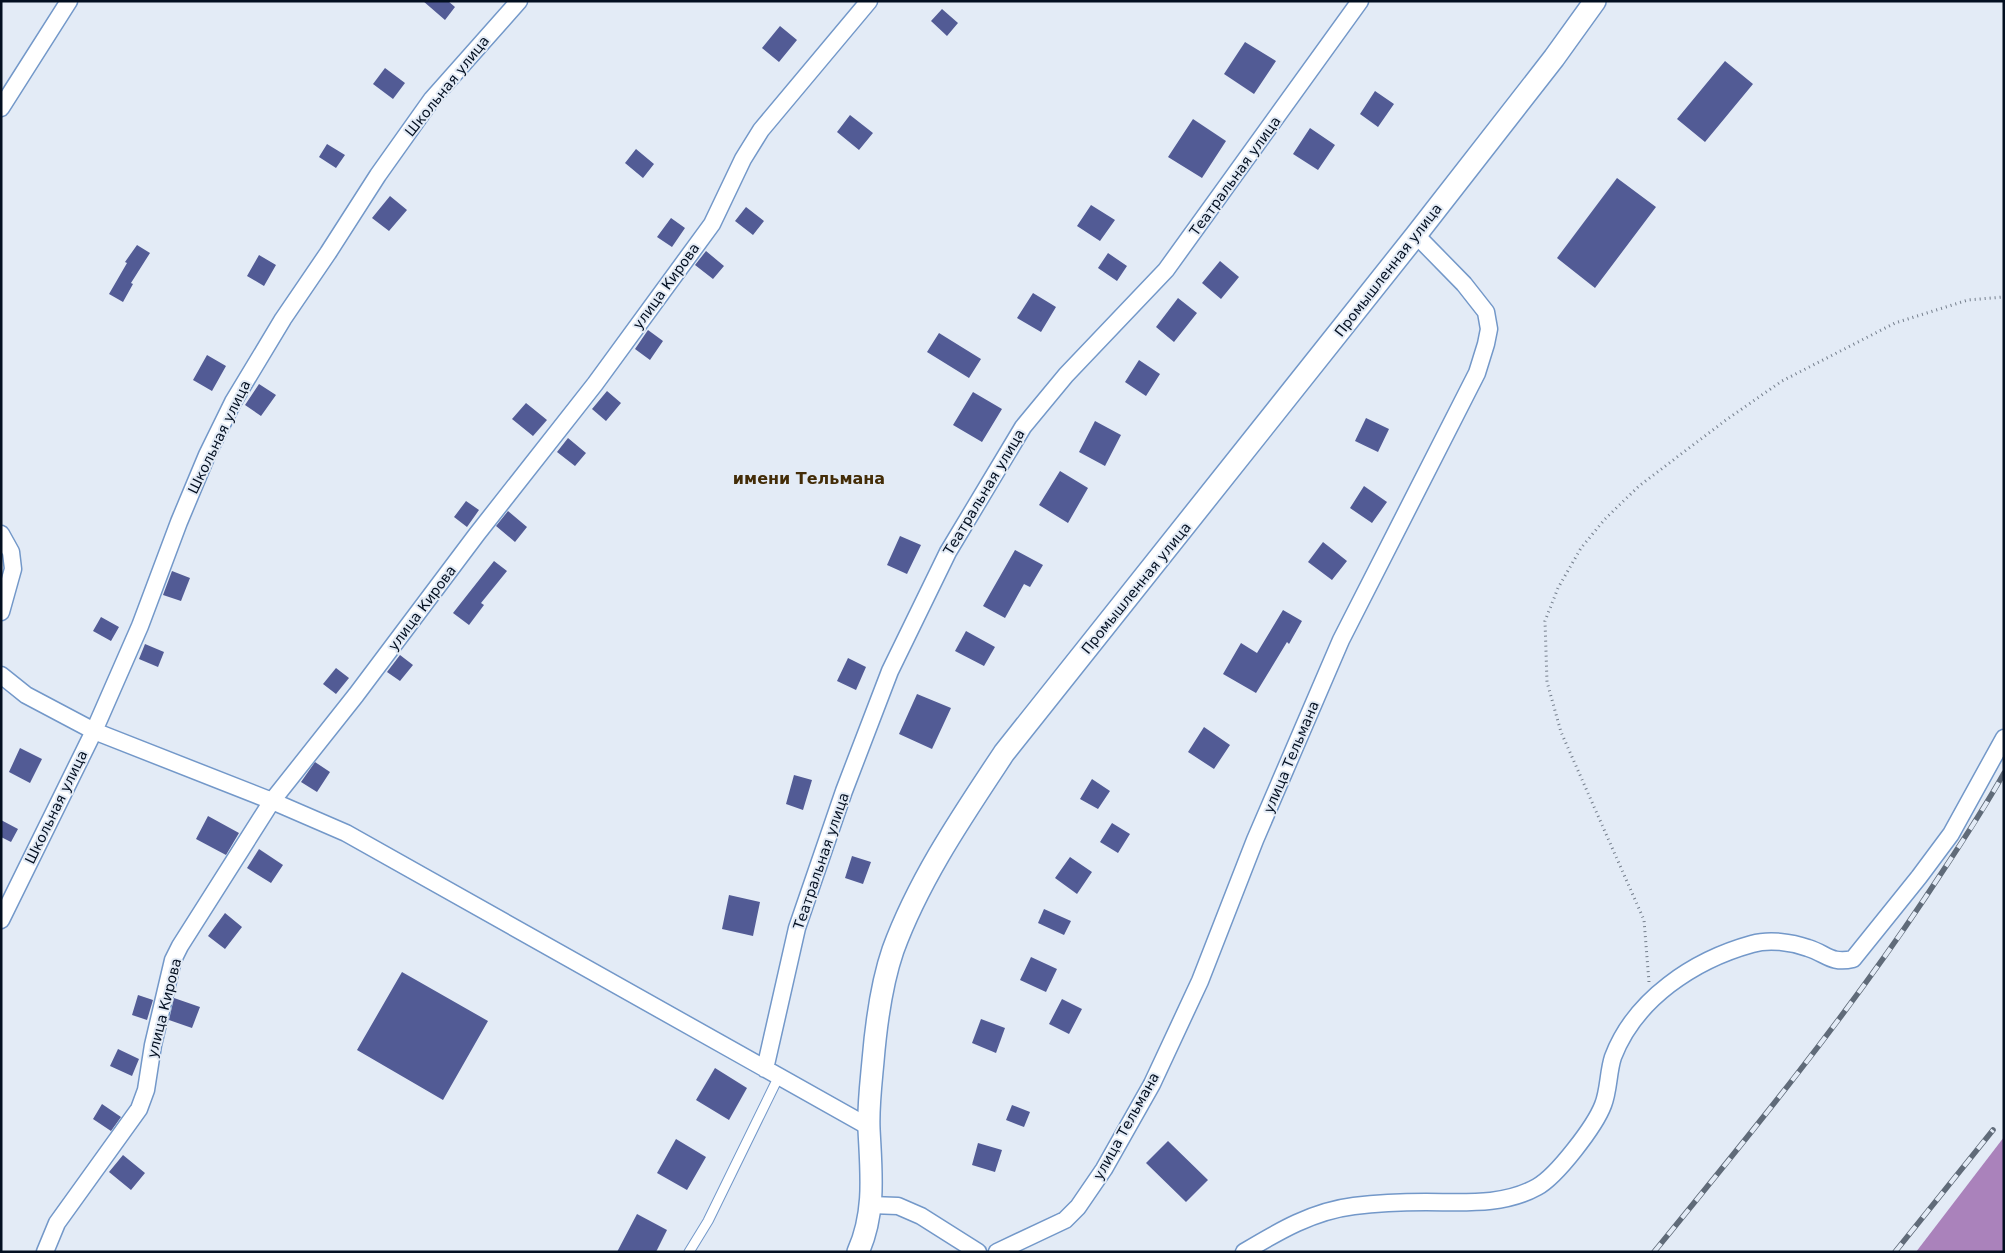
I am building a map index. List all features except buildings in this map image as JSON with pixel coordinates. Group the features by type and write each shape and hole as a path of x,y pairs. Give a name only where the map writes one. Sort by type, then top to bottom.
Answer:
{"street":[{"path":"1,108 69,1"},
{"name":"Школьная улица","path":"1,920 94,730 140,626 178,522 207,455 233,402 284,319 378,175 432,99 518,1"},
{"name":"улица Кирова","path":"45,1252 57,1223 139,1109 146,1090 173,960 272,801 595,384 712,224 743,159 761,130 869,1"},
{"name":"Театральная улица","path":"772,1072 797,928 844,791 890,671 948,552 1023,427 1066,375 1166,270 1360,1"},
{"name":"Промышленная улица","path":"858,1252 864,1238 871,1205 872,1170 869,1127 873,1061 881,1001 893,951 915,899 958,824 1004,753 1416,235 1554,58 1594,1"},
{"name":"улица Тельмана","path":"997,1252 1065,1220 1078,1207 1104,1169 1147,1092 1200,982 1255,840 1341,640 1477,373 1489,329 1486,312 1464,284 1416,235"},
{"path":"1,534 11,552 13,570 1,612"},
{"path":"1,676 26,695 94,730 272,801 346,833 869,1127"},
{"path":"1244,1252 1282,1229 1329,1210 1425,1202 1480,1202 1517,1195 1538,1186 1559,1169 1582,1139 1603,1105 1613,1059 1621,1039 1637,1016 1653,998 1674,980 1717,957 1753,944 1780,942 1809,948 1828,959 1840,962 1853,959 1951,834 2004,738"},
{"path":"871,1205 898,1206 921,1216 978,1252"}],"lane":[{"path":"689,1252 708,1221 772,1072"}],"path":[{"path":"1653,998 1648,979 1644,920 1561,732 1547,682 1545,621 1558,588 1581,548 1605,520 1640,486 1726,420 1782,381 1895,323 1968,300 2004,297"}],"shaded area":[{"path":"2004,1137 2004,1252 1916,1252"}],"railway":[{"path":"1654,1252 1759,1122 1861,989 1976,821 2004,773"},
{"path":"1895,1252 1993,1130"}],"district":[{"name":"имени Тельмана","path":"809,478"}]}
